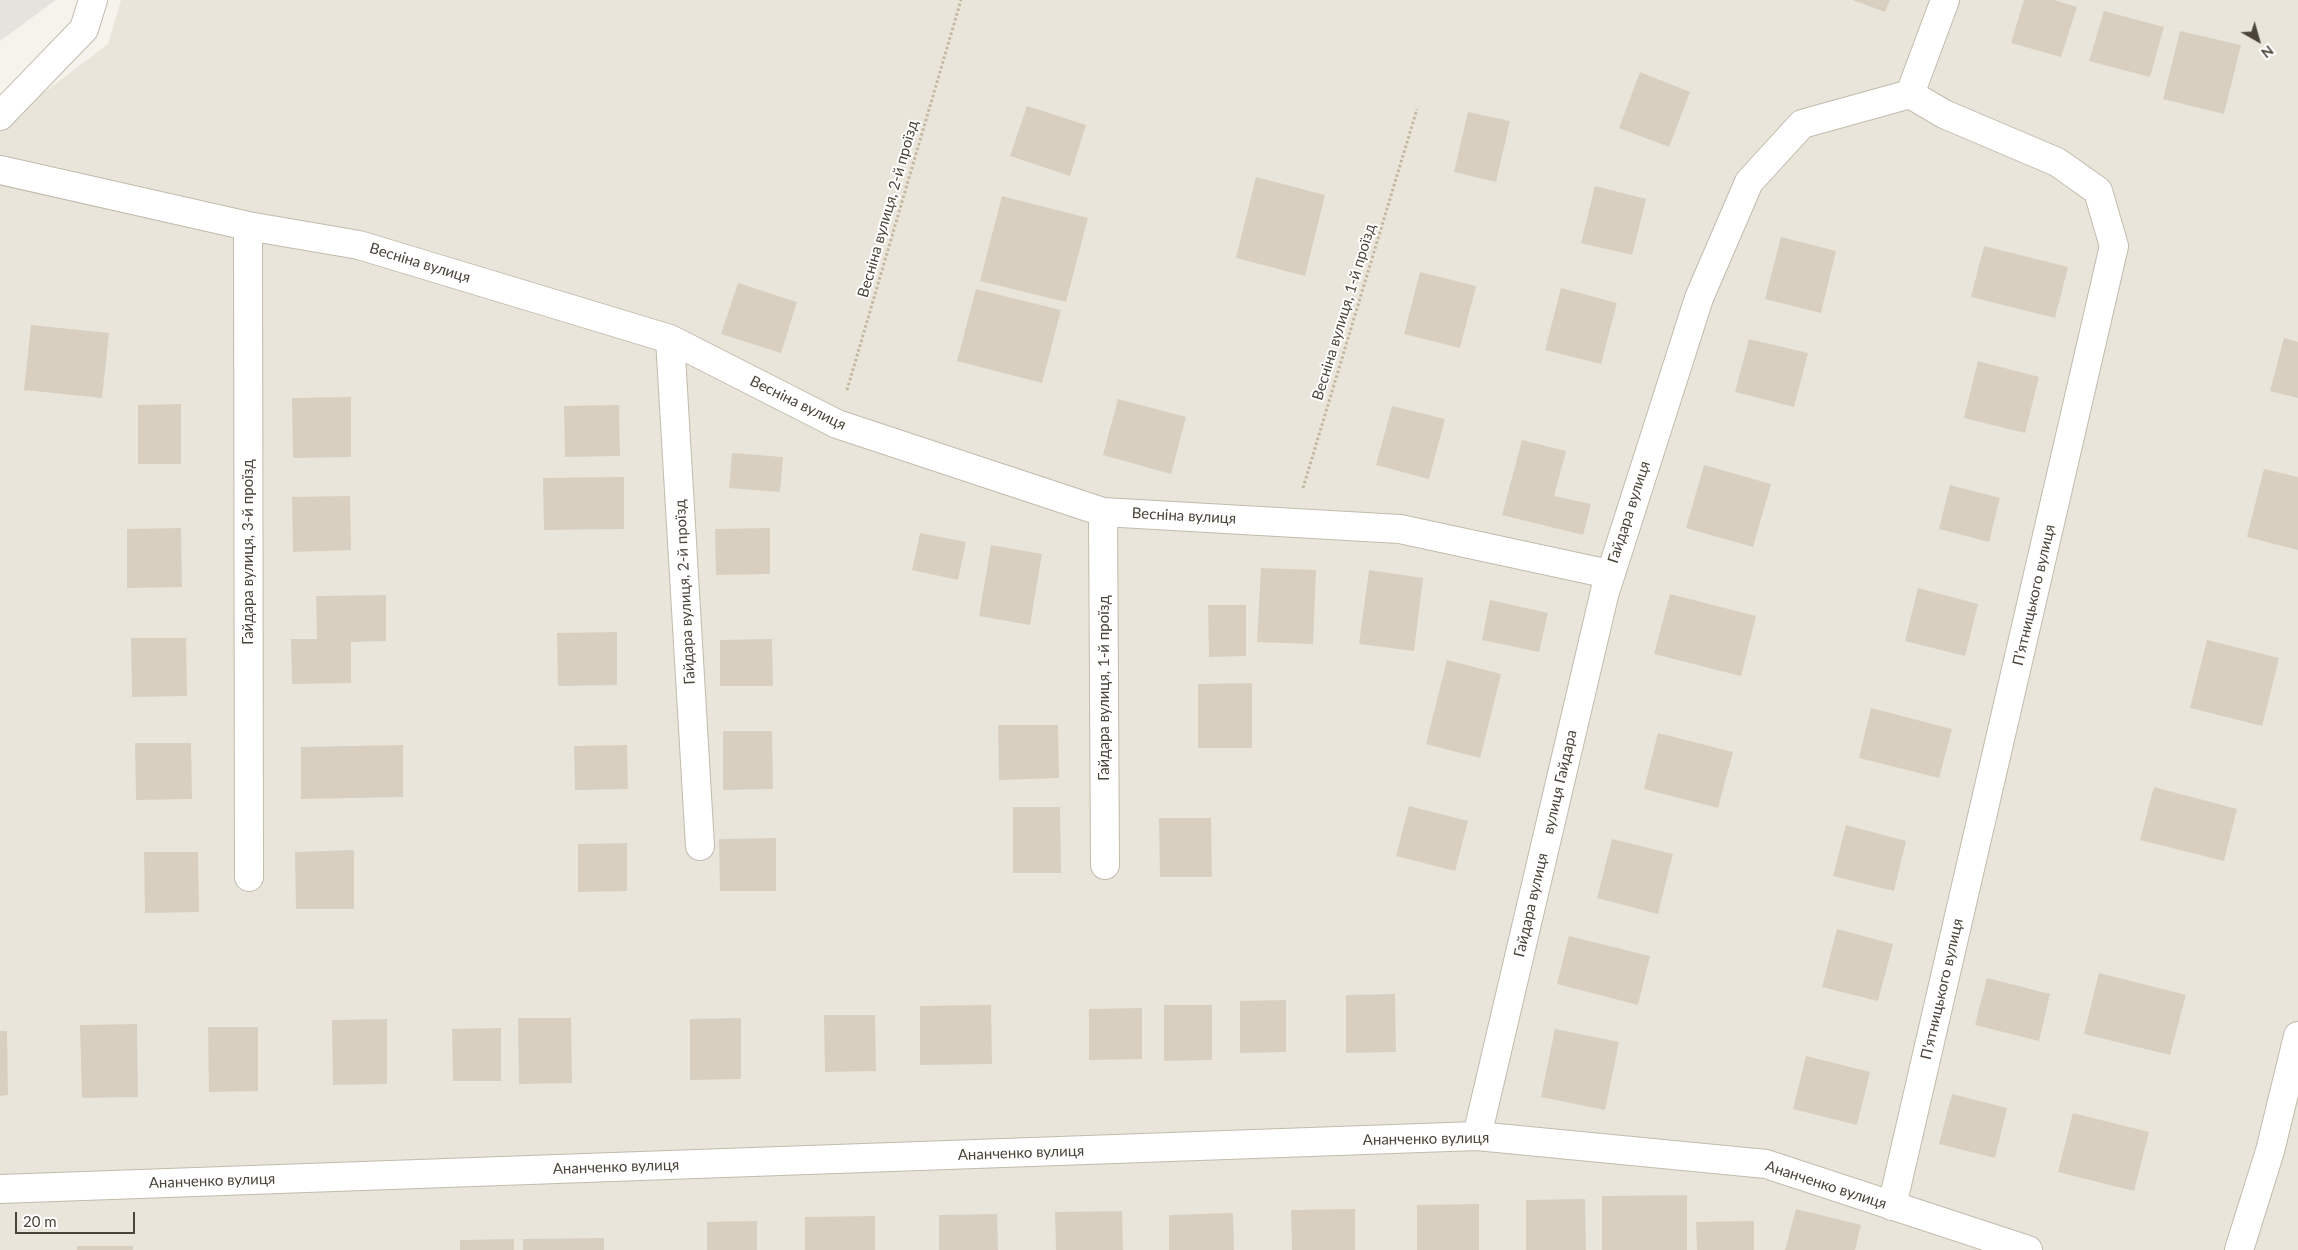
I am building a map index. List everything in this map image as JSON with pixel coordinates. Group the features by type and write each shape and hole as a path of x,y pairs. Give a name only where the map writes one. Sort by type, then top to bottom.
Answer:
{"street":[{"path":"0,116 84,29 93,0"},
{"path":"1910,94 1945,0"},
{"name":"Гайдара вулиця","path":"1609,574 1698,298 1749,182 1802,124 1910,94"},
{"name":"П’ятницького вулиця","path":"1892,1206 2114,246 2098,191 2057,162 1944,114 1910,94"},
{"name":"Весніна вулиця","path":"0,170 248,226 359,245 670,339 837,424 1103,512 1400,529 1609,574"},
{"name":"Гайдара вулиця, 3-й проїзд","path":"248,226 249,877"},
{"name":"Гайдара вулиця, 2-й проїзд","path":"670,339 700,846"},
{"name":"Гайдара вулиця, 1-й проїзд","path":"1103,512 1105,865"},
{"name":"вулиця Гайдара","path":"1477,1136 1609,574"},
{"path":"2238,1250 2270,1151 2298,1036"},
{"name":"Ананченко вулиця","path":"0,1189 1477,1136 1766,1164 2028,1250"}],"path":[{"name":"Весніна вулиця, 2-й проїзд","path":"837,424 961,0"},
{"name":"Весніна вулиця, 1-й проїзд","path":"1292,522 1417,109"}],"shaded area":[{"path":"0,0 56,0 0,41"},
{"path":"121,0 2298,0 2298,1250 0,1250 0,126 108,44"}],"building":[{"path":"1853,0 1890,0 1885,12"},
{"path":"2024,0 2054,0 2077,7 2061,57 2011,43"},
{"path":"2104,11 2164,27 2150,77 2089,61"},
{"path":"2180,31 2241,45 2224,114 2163,99"},
{"path":"1640,72 1690,92 1669,147 1619,128"},
{"path":"1027,106 1086,125 1070,176 1010,156"},
{"path":"1468,112 1510,121 1496,182 1454,172"},
{"path":"1256,177 1325,195 1305,276 1236,258"},
{"path":"1595,186 1646,199 1632,255 1581,243"},
{"path":"1002,196 1088,218 1066,302 980,281"},
{"path":"1781,237 1836,251 1821,313 1765,299"},
{"path":"1984,246 2068,267 2055,318 1971,297"},
{"path":"1420,272 1476,286 1460,348 1404,334"},
{"path":"738,283 797,302 781,353 721,334"},
{"path":"1561,288 1617,303 1601,364 1545,350"},
{"path":"976,289 1061,310 1042,383 957,361"},
{"path":"31,325 109,333 102,398 24,390"},
{"path":"2284,338 2298,342 2298,398 2270,391"},
{"path":"1749,339 1808,353 1794,407 1735,392"},
{"path":"1978,361 2039,377 2025,433 1964,418"},
{"path":"351,397 351,457 293,458 292,398"},
{"path":"1118,399 1186,417 1171,474 1103,455"},
{"path":"181,404 181,464 138,464 138,405"},
{"path":"619,405 620,456 565,457 564,406"},
{"path":"1392,406 1445,419 1429,479 1376,465"},
{"path":"1522,440 1566,451 1554,496 1591,504 1583,535 1502,515"},
{"path":"732,453 783,457 780,492 729,488"},
{"path":"1704,465 1771,484 1753,547 1686,528"},
{"path":"2264,469 2298,477 2298,550 2247,537"},
{"path":"624,477 624,529 544,530 543,478"},
{"path":"1950,485 2000,498 1989,542 1939,529"},
{"path":"350,496 351,550 293,552 292,497"},
{"path":"181,528 182,587 127,588 127,529"},
{"path":"770,528 770,574 716,575 715,529"},
{"path":"920,533 966,542 958,580 912,570"},
{"path":"991,545 1042,554 1030,625 979,616"},
{"path":"1261,568 1316,570 1313,644 1257,642"},
{"path":"1369,570 1423,578 1414,651 1359,644"},
{"path":"1918,588 1978,604 1965,656 1905,641"},
{"path":"1670,594 1756,616 1741,676 1654,654"},
{"path":"386,595 386,641 351,642 351,683 292,684 291,639 317,639 316,596"},
{"path":"1490,600 1548,613 1539,652 1482,640"},
{"path":"1208,605 1246,605 1246,656 1209,657"},
{"path":"617,632 617,685 558,686 557,633"},
{"path":"131,638 186,638 187,696 132,697"},
{"path":"772,639 773,686 720,686 720,640"},
{"path":"2207,640 2279,658 2262,726 2190,708"},
{"path":"1447,660 1501,674 1480,758 1426,744"},
{"path":"1252,683 1252,748 1198,748 1198,684"},
{"path":"1871,708 1952,729 1939,778 1859,758"},
{"path":"998,725 1058,725 1059,778 999,780"},
{"path":"723,731 772,731 773,789 723,790"},
{"path":"1658,733 1733,752 1718,808 1644,789"},
{"path":"135,743 191,743 192,799 136,800"},
{"path":"403,745 403,797 301,799 301,747"},
{"path":"627,745 628,789 575,790 574,746"},
{"path":"2154,787 2237,809 2224,861 2140,840"},
{"path":"1409,806 1468,821 1455,871 1396,856"},
{"path":"1013,807 1060,807 1061,873 1013,873"},
{"path":"1159,818 1211,818 1212,877 1160,877"},
{"path":"1846,825 1906,841 1894,891 1833,876"},
{"path":"776,838 776,891 720,891 719,839"},
{"path":"1612,839 1673,854 1658,914 1597,898"},
{"path":"627,843 627,891 578,892 578,844"},
{"path":"354,850 354,909 296,909 295,852"},
{"path":"144,852 198,852 199,912 145,913"},
{"path":"1837,929 1893,944 1878,1001 1822,987"},
{"path":"1569,936 1650,956 1638,1005 1557,984"},
{"path":"2099,973 2186,995 2170,1055 2084,1034"},
{"path":"1987,978 2050,994 2039,1041 1975,1025"},
{"path":"1395,994 1396,1052 1346,1053 1346,995"},
{"path":"1286,1000 1286,1052 1240,1053 1240,1001"},
{"path":"991,1005 992,1064 920,1065 920,1006"},
{"path":"1164,1005 1212,1005 1212,1060 1164,1061"},
{"path":"1142,1008 1142,1059 1089,1060 1089,1009"},
{"path":"824,1015 875,1015 876,1071 825,1072"},
{"path":"518,1018 571,1018 572,1083 519,1084"},
{"path":"741,1018 741,1079 690,1080 690,1019"},
{"path":"387,1019 387,1084 333,1085 332,1020"},
{"path":"137,1024 138,1097 82,1098 80,1025"},
{"path":"208,1027 258,1027 258,1091 209,1092"},
{"path":"501,1028 501,1081 453,1081 452,1029"},
{"path":"1555,1029 1619,1042 1605,1110 1541,1097"},
{"path":"0,1031 7,1031 8,1095 0,1096"},
{"path":"1806,1056 1870,1072 1857,1125 1793,1109"},
{"path":"1952,1094 2007,1108 1995,1158 1939,1144"},
{"path":"2073,1113 2149,1132 2134,1191 2058,1172"},
{"path":"1687,1195 1687,1250 1602,1250 1602,1196"},
{"path":"1585,1199 1586,1250 1526,1250 1526,1200"},
{"path":"1479,1204 1479,1250 1417,1250 1417,1205"},
{"path":"1355,1209 1355,1250 1292,1250 1291,1210"},
{"path":"1796,1209 1861,1225 1855,1250 1785,1250"},
{"path":"1122,1211 1123,1250 1056,1250 1055,1212"},
{"path":"1233,1213 1234,1250 1169,1250 1169,1215"},
{"path":"997,1214 998,1250 939,1250 939,1215"},
{"path":"875,1216 875,1250 805,1250 805,1217"},
{"path":"757,1221 757,1250 707,1250 707,1222"},
{"path":"1754,1221 1754,1250 1697,1250 1696,1222"},
{"path":"604,1238 604,1250 523,1250 523,1239"},
{"path":"514,1239 514,1250 460,1250 460,1240"},
{"path":"77,1246 133,1246 133,1250 77,1250"}]}
